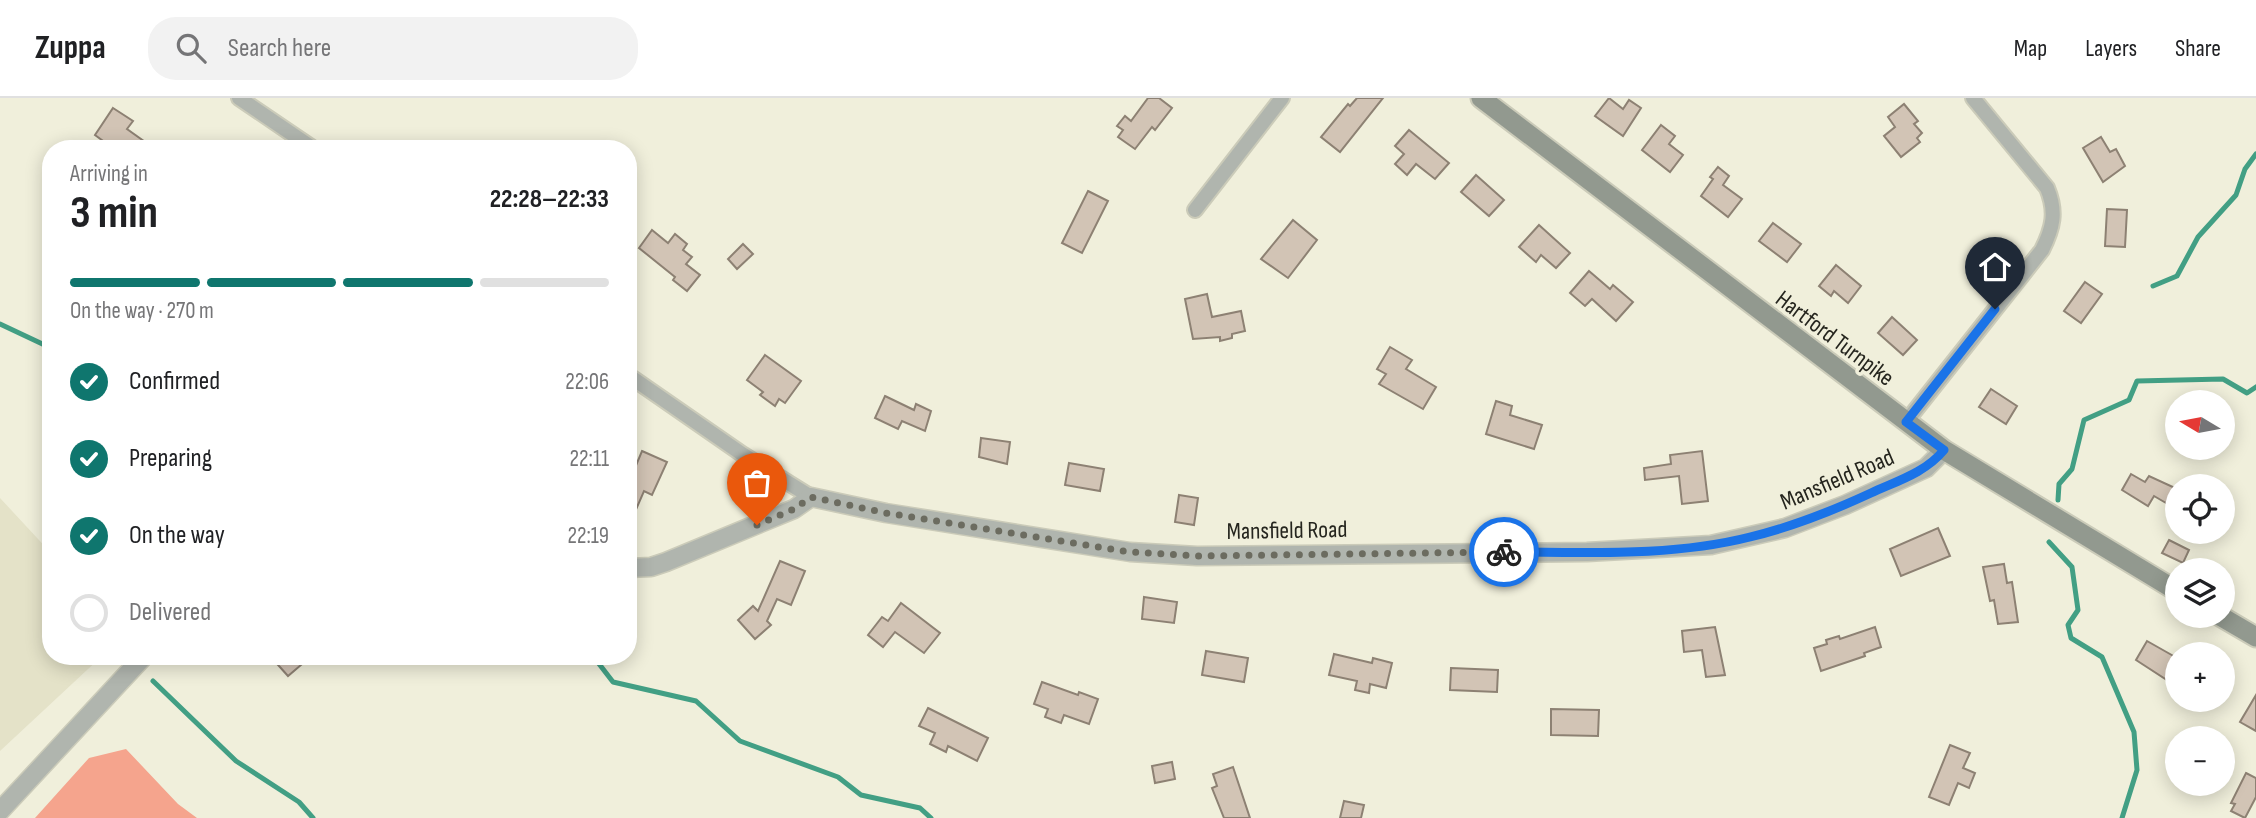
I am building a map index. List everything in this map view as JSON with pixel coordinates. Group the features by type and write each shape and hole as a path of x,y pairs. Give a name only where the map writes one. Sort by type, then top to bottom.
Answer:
{"main road":[{"name":"Hartford Turnpike","path":"1481,98 1944,450 2165,584"},
{"path":"2235,625 2256,637"}],"street":[{"path":"239,98 301,140"},
{"path":"1195,209 1282,98"},
{"path":"1906,422 2042,250 2053,222 2053,204 2047,188 1973,98"},
{"path":"637,381 742,454 811,497 794,509 666,562 637,567"},
{"name":"Mansfield Road","path":"811,497 886,513 1130,552 1197,556 1601,551 1711,545 1785,528 1855,501 1926,468 1944,450"},
{"path":"0,811 136,665"}],"shaded area":[{"path":"0,498 42,543 42,665 92,665 0,751"},
{"path":"126,749 178,804 197,818 35,818 89,758"}],"building":[{"path":"1148,98 1159,98 1172,108 1155,130 1152,127 1135,149 1118,137 1123,130 1117,126 1125,116 1131,121"},
{"path":"1357,98 1383,98 1340,152 1321,137 1348,104 1350,106"},
{"path":"1609,98 1623,109 1629,100 1641,108 1623,136 1595,116"},
{"path":"1904,104 1918,121 1914,124 1922,133 1917,138 1920,142 1901,157 1884,136 1895,127 1888,117"},
{"path":"113,108 133,121 127,129 142,140 102,140 95,135"},
{"path":"1661,125 1675,136 1669,144 1683,155 1670,172 1642,150"},
{"path":"1409,130 1449,163 1435,179 1416,164 1407,175 1395,164 1404,154 1395,146"},
{"path":"2101,137 2110,152 2116,149 2125,166 2103,182 2083,148"},
{"path":"1718,167 1729,176 1723,185 1742,199 1728,217 1701,196"},
{"path":"1476,175 1504,200 1489,216 1461,192"},
{"path":"1088,191 1108,201 1082,253 1062,243"},
{"path":"2107,209 2127,210 2125,247 2105,246"},
{"path":"1293,220 1317,240 1288,278 1261,259"},
{"path":"1773,223 1801,244 1787,262 1759,241"},
{"path":"1539,225 1570,253 1556,268 1541,255 1536,262 1519,247"},
{"path":"652,230 668,243 675,234 687,244 683,250 692,257 686,264 700,275 687,291 673,280 675,277 639,248"},
{"path":"743,244 753,254 737,269 728,259"},
{"path":"1836,265 1861,286 1848,303 1834,291 1831,296 1819,286"},
{"path":"1589,271 1610,289 1613,285 1633,302 1616,321 1592,299 1585,306 1570,293"},
{"path":"2085,282 2102,294 2081,323 2064,311"},
{"path":"1207,294 1212,317 1241,311 1245,331 1220,341 1220,337 1193,339 1185,299"},
{"path":"1892,317 1917,340 1903,355 1878,333"},
{"path":"1390,347 1412,360 1406,369 1436,387 1423,409 1379,384 1386,374 1377,369"},
{"path":"765,355 801,381 785,403 779,399 775,406 760,395 763,392 747,380"},
{"path":"1991,389 2017,406 2006,424 1979,407"},
{"path":"885,396 914,410 916,404 931,411 925,431 902,421 898,429 875,418"},
{"path":"1496,401 1512,406 1510,415 1542,425 1534,449 1486,434"},
{"path":"981,438 1010,442 1007,464 979,457"},
{"path":"642,451 667,462 652,495 644,491 637,507 637,463"},
{"path":"1702,451 1708,501 1682,504 1679,476 1645,480 1644,468 1671,464 1670,455"},
{"path":"1069,463 1104,469 1100,491 1065,485"},
{"path":"2131,474 2145,482 2149,476 2165,483 2165,502 2154,496 2148,506 2122,490"},
{"path":"1179,495 1198,498 1194,525 1175,522"},
{"path":"1938,528 1950,556 1901,576 1890,549"},
{"path":"2167,544 2177,544 2189,550 2185,558 2172,558 2162,553"},
{"path":"780,561 805,571 791,605 777,599 767,621 771,625 755,639 738,620 753,606 758,611"},
{"path":"2004,564 2007,583 2012,582 2018,622 1998,624 1994,600 1990,601 1983,567"},
{"path":"1144,597 1177,602 1174,623 1142,619"},
{"path":"901,603 940,633 924,653 895,632 883,647 868,635 882,617 888,621"},
{"path":"1715,627 1725,675 1706,677 1702,650 1684,652 1682,631"},
{"path":"1875,627 1881,647 1864,653 1865,656 1821,671 1814,648 1827,644 1826,640 1839,636 1840,639"},
{"path":"2147,641 2165,651 2165,679 2136,660"},
{"path":"1206,651 1248,658 1244,682 1202,675"},
{"path":"1334,654 1372,663 1373,658 1392,663 1386,688 1370,684 1369,693 1355,690 1357,681 1329,675"},
{"path":"278,665 301,665 288,676"},
{"path":"1451,668 1498,670 1497,692 1450,690"},
{"path":"1042,682 1098,699 1089,724 1064,715 1061,723 1045,717 1048,709 1034,704"},
{"path":"2256,695 2256,731 2240,722"},
{"path":"928,708 988,738 977,761 948,746 946,752 930,744 935,733 919,726"},
{"path":"1551,709 1599,710 1598,736 1551,735"},
{"path":"1950,745 1970,753 1963,768 1975,773 1969,788 1958,783 1949,805 1929,797"},
{"path":"1172,762 1175,779 1155,783 1152,766"},
{"path":"1233,767 1250,818 1224,818 1212,788 1217,786 1213,774"},
{"path":"2246,773 2256,778 2256,797 2245,818 2231,811 2235,804 2231,803"},
{"path":"1344,801 1364,805 1361,818 1340,818"}],"waterway":[{"path":"2153,286 2177,276 2198,237 2236,195 2245,169 2256,154"},
{"path":"0,324 42,344"},
{"path":"2058,500 2059,484 2072,469 2084,420 2129,400 2137,381 2223,379 2247,393 2256,387"},
{"path":"2049,542 2072,567 2078,610 2068,625 2071,638 2102,657 2134,732 2137,770 2122,818"},
{"path":"600,665 613,682 696,701 740,741 838,777 861,795 920,808 931,818"},
{"path":"153,681 236,761 299,802 313,818"}],"way so far":[{"path":"757,525 794,509 811,497 886,513 1130,552 1197,556 1504,552"}],"route":[{"path":"1504,552 1680,548 1732,541 1785,528 1820,515 1926,468 1944,450 1906,422 1995,309"}]}
